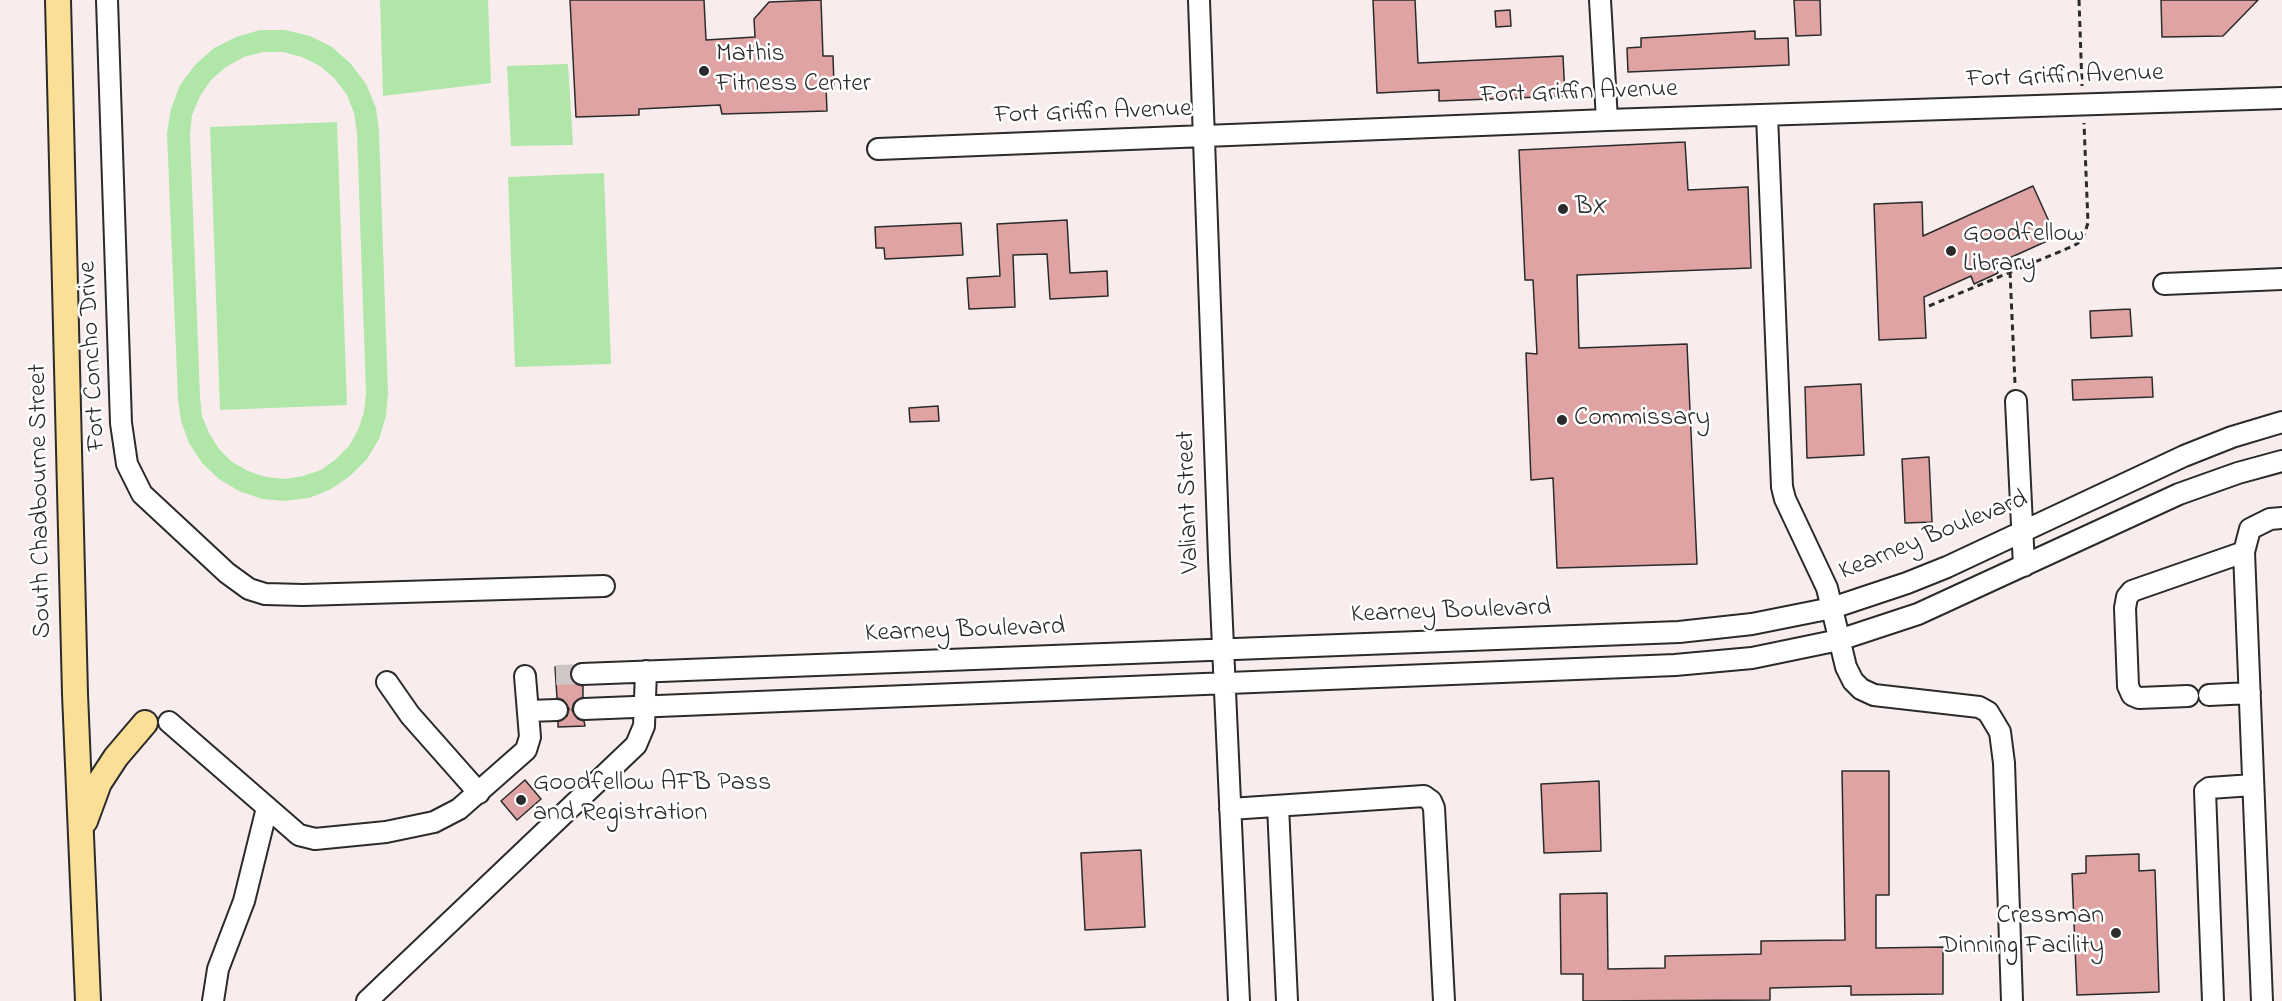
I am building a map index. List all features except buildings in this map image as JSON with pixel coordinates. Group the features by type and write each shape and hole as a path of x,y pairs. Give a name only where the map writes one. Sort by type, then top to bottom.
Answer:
{"main road":[{"name":"South Chadbourne Street","path":"58,0 81,831 88,1001"},
{"path":"81,831 99,783 116,757 145,723"}],"street":[{"name":"Fort Concho Drive","path":"107,0 121,423 127,464 142,494 227,573 249,589 265,594 303,595 604,586"},
{"name":"Valiant Street","path":"1199,0 1239,1001"},
{"path":"1600,0 1607,120"},
{"name":"Fort Griffin Avenue","path":"878,149 1607,120 2282,98"},
{"path":"1767,115 1782,487 1790,513 1818,570 1833,608 1846,667 1853,681 1861,689 1874,695 1979,707 1988,712 1996,723 2003,744 2012,1001"},
{"path":"2164,284 2282,279"},
{"path":"2016,401 2024,566"},
{"name":"Kearney Boulevard","path":"582,674 1713,629 1833,608 1947,567 2184,456 2232,437 2282,422"},
{"path":"584,709 1718,662 1752,658 1839,640 1918,614 2179,494 2238,473 2282,461"},
{"path":"2262,1001 2244,552 2250,529 2270,519 2282,518"},
{"path":"2188,696 2139,698 2132,695 2128,686 2125,608 2127,597 2132,591 2244,552"},
{"path":"367,1001 636,745 644,726 645,672"},
{"path":"169,722 299,835 315,839 386,832 434,822 459,809 526,750 530,737 525,676"},
{"path":"387,682 410,715 479,793"},
{"path":"2209,695 2250,693"},
{"path":"528,711 557,710"},
{"path":"2213,1001 2205,791 2209,788 2253,785"},
{"path":"1230,809 1424,796 1431,801 1434,808 1444,1001"},
{"path":"1278,806 1287,1001"},
{"path":"213,1001 218,969 244,901 267,808"}],"path":[{"path":"2079,0 2082,86"},
{"path":"1929,306 2077,244 2087,231 2084,115"},
{"path":"2010,272 2016,401"}],"green space":[{"path":"380,0 488,0 491,83 383,96"},
{"path":"260,30 285,30 310,36 332,47 351,64 366,84 376,108 379,131 388,393 386,416 379,439 367,459 350,476 331,489 309,498 285,501 262,499 239,491 219,479 202,463 189,443 181,421 178,399 167,133 171,109 180,85 195,65 214,48 236,37","holes":["263,52 283,52 302,57 320,66 335,79 347,95 354,113 357,133 366,393 364,412 349,446 321,470 285,479 266,477 232,462 219,449 202,416 190,134 192,115 200,96 211,80 226,67 244,57"]},
{"path":"568,64 573,145 511,146 507,66"},
{"path":"337,122 347,405 220,410 210,127"},
{"path":"604,173 611,364 515,367 508,177"}],"tunnel":[{"path":"556,675 582,674"}],"place":[{"name":"Mathis Fitness Center","path":"704,71"},
{"name":"BX","path":"1563,209"},
{"name":"Goodfellow Library","path":"1951,251"},
{"name":"Commissary","path":"1562,420"},
{"name":"Goodfellow AFB Pass and Registration","path":"521,800"},
{"name":"Cressman Dinning Facility","path":"2116,933"}]}
